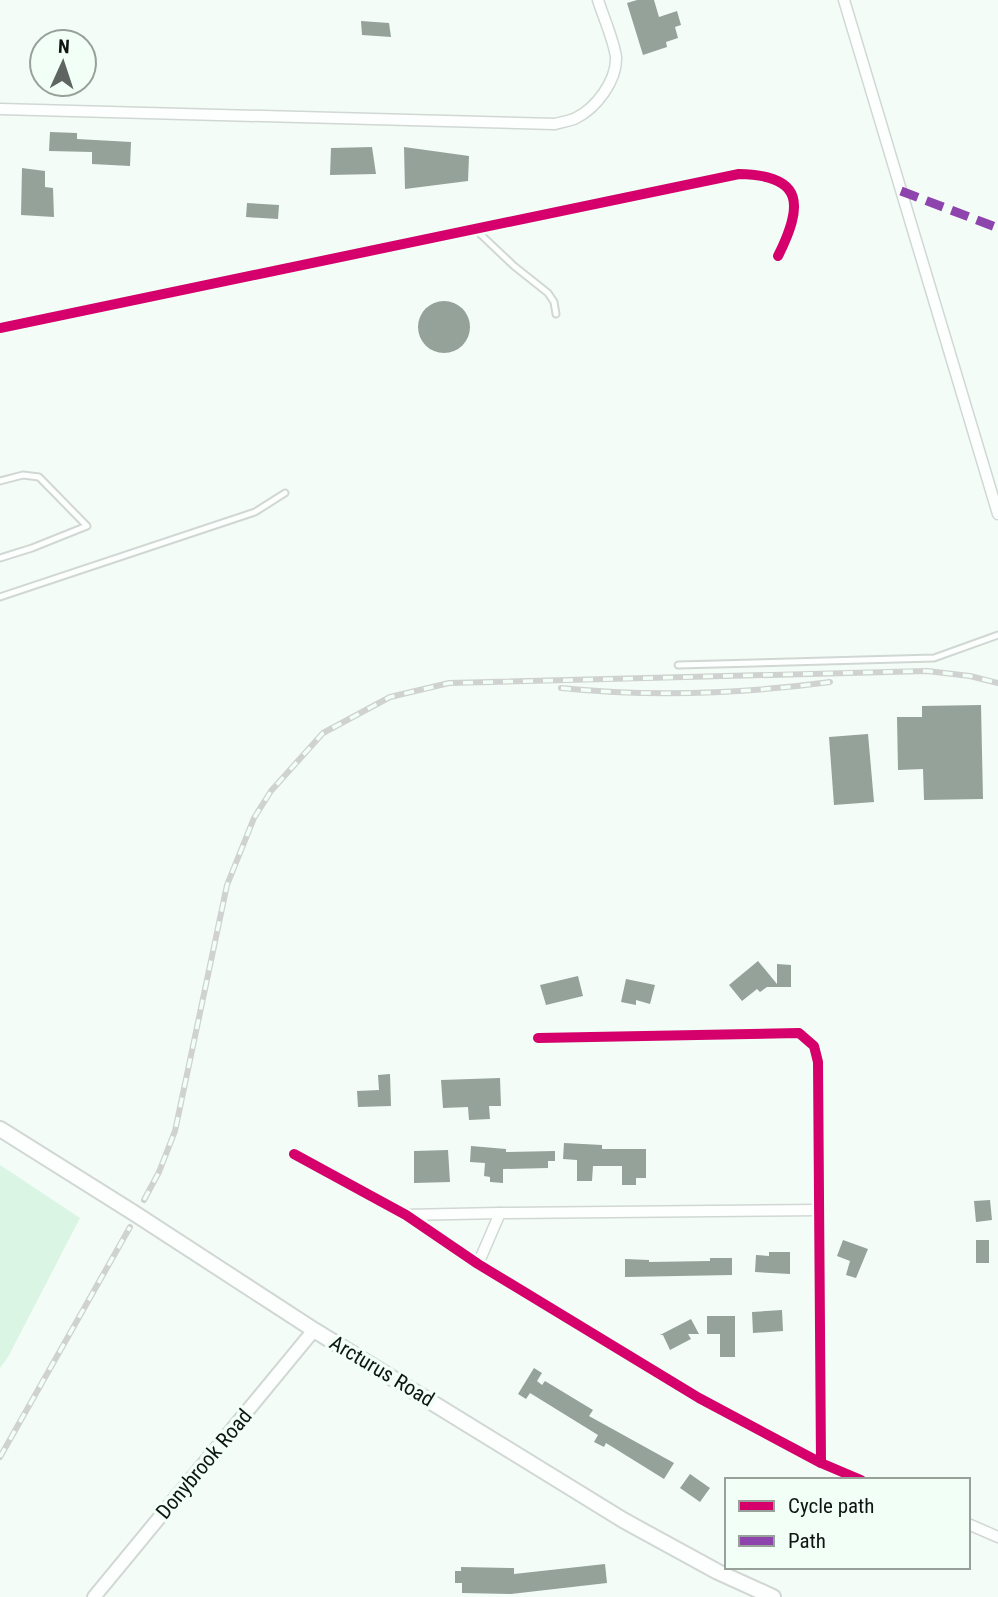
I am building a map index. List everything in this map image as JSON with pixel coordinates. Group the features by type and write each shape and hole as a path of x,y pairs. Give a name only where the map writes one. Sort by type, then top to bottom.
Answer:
{"main road":[{"name":"Arcturus Road","path":"0,1129 170,1235 314,1330 623,1520 718,1572 773,1597"}],"street":[{"path":"0,109 555,124 575,119 594,105 607,88 614,72 616,57 598,0"},
{"path":"844,0 998,514"},
{"path":"0,328 739,174 761,174 778,179 790,189 795,208 792,227 778,256"},
{"path":"538,1038 799,1033 814,1046 818,1062 821,1463"},
{"path":"293,1154 406,1215 478,1264 699,1398 821,1463 856,1478"},
{"path":"406,1215 820,1210"},
{"path":"478,1264 499,1213"},
{"name":"Donybrook Road","path":"94,1597 314,1330"},
{"path":"970,1525 998,1537"}],"lane":[{"path":"476,230 513,266 548,293 554,302 556,314"},
{"path":"0,481 23,474 39,477 87,526 0,558"},
{"path":"0,597 255,512 285,493"},
{"path":"678,665 934,658 998,635"}],"green space":[{"path":"0,1165 80,1218 0,1368"}],"building":[{"path":"654,0 659,17 677,11 681,25 675,27 678,38 666,42 667,47 643,55 627,3"},
{"path":"361,21 389,23 391,37 362,35"},
{"path":"50,132 77,133 77,139 131,142 130,166 92,164 92,152 49,151"},
{"path":"372,147 376,174 330,175 331,148"},
{"path":"404,147 469,156 468,181 405,189"},
{"path":"22,168 45,171 45,187 53,188 54,217 21,215"},
{"path":"247,203 279,205 278,219 246,217"},
{"path":"444,301 463,308 470,327 463,346 444,353 425,346 418,327 425,308"},
{"path":"981,705 983,799 924,800 923,769 898,770 897,717 922,717 922,706"},
{"path":"868,734 874,802 834,805 829,737"},
{"path":"758,961 777,984 777,964 791,965 791,987 767,987 760,992 757,989 742,1001 729,985"},
{"path":"578,976 583,996 546,1005 540,985"},
{"path":"626,979 655,985 650,1004 636,1000 636,1005 621,1002"},
{"path":"390,1074 391,1106 358,1107 357,1091 379,1090 378,1075"},
{"path":"500,1078 501,1106 489,1106 490,1119 469,1120 468,1107 443,1108 441,1080"},
{"path":"564,1143 602,1145 602,1149 646,1149 646,1178 636,1178 636,1185 622,1185 622,1166 593,1166 592,1181 577,1181 577,1160 563,1159"},
{"path":"471,1146 506,1149 506,1152 555,1151 555,1161 548,1161 548,1168 503,1169 503,1183 490,1182 490,1177 484,1176 485,1163 470,1162"},
{"path":"448,1150 450,1182 414,1183 414,1151"},
{"path":"990,1200 992,1220 976,1222 974,1201"},
{"path":"843,1240 868,1249 856,1278 846,1275 850,1261 837,1256"},
{"path":"976,1240 989,1240 989,1263 976,1263"},
{"path":"769,1252 790,1252 790,1274 755,1272 756,1255 769,1256"},
{"path":"710,1258 732,1258 732,1275 625,1277 625,1259 649,1262 710,1261"},
{"path":"782,1310 783,1331 753,1333 752,1312"},
{"path":"707,1316 735,1316 735,1357 720,1357 720,1334 707,1334"},
{"path":"691,1319 699,1334 688,1334 691,1339 670,1350 663,1335 660,1335"},
{"path":"534,1368 542,1373 537,1381 542,1385 545,1381 593,1410 589,1416 674,1463 664,1479 606,1443 604,1447 594,1442 598,1435 530,1393 526,1399 518,1394"},
{"path":"690,1474 710,1488 700,1502 680,1488"},
{"path":"605,1564 607,1583 511,1594 462,1593 462,1583 455,1583 455,1571 461,1571 461,1567 514,1568 514,1574"}],"railway":[{"path":"144,1200 159,1172 175,1131 227,885 254,818 271,791 323,733 390,697 449,683 927,671 970,676 998,683"},
{"path":"561,688 628,693 695,693 830,682"},
{"path":"0,1457 130,1227"}],"marked path":[{"path":"901,191 998,228"}],"cycle path":[{"path":"0,328 739,174 776,180 787,187 793,197 792,222 778,256"},
{"path":"538,1038 799,1033 814,1046 818,1062 821,1463"},
{"path":"294,1154 406,1215 478,1264 699,1398 821,1463 856,1478"}]}
